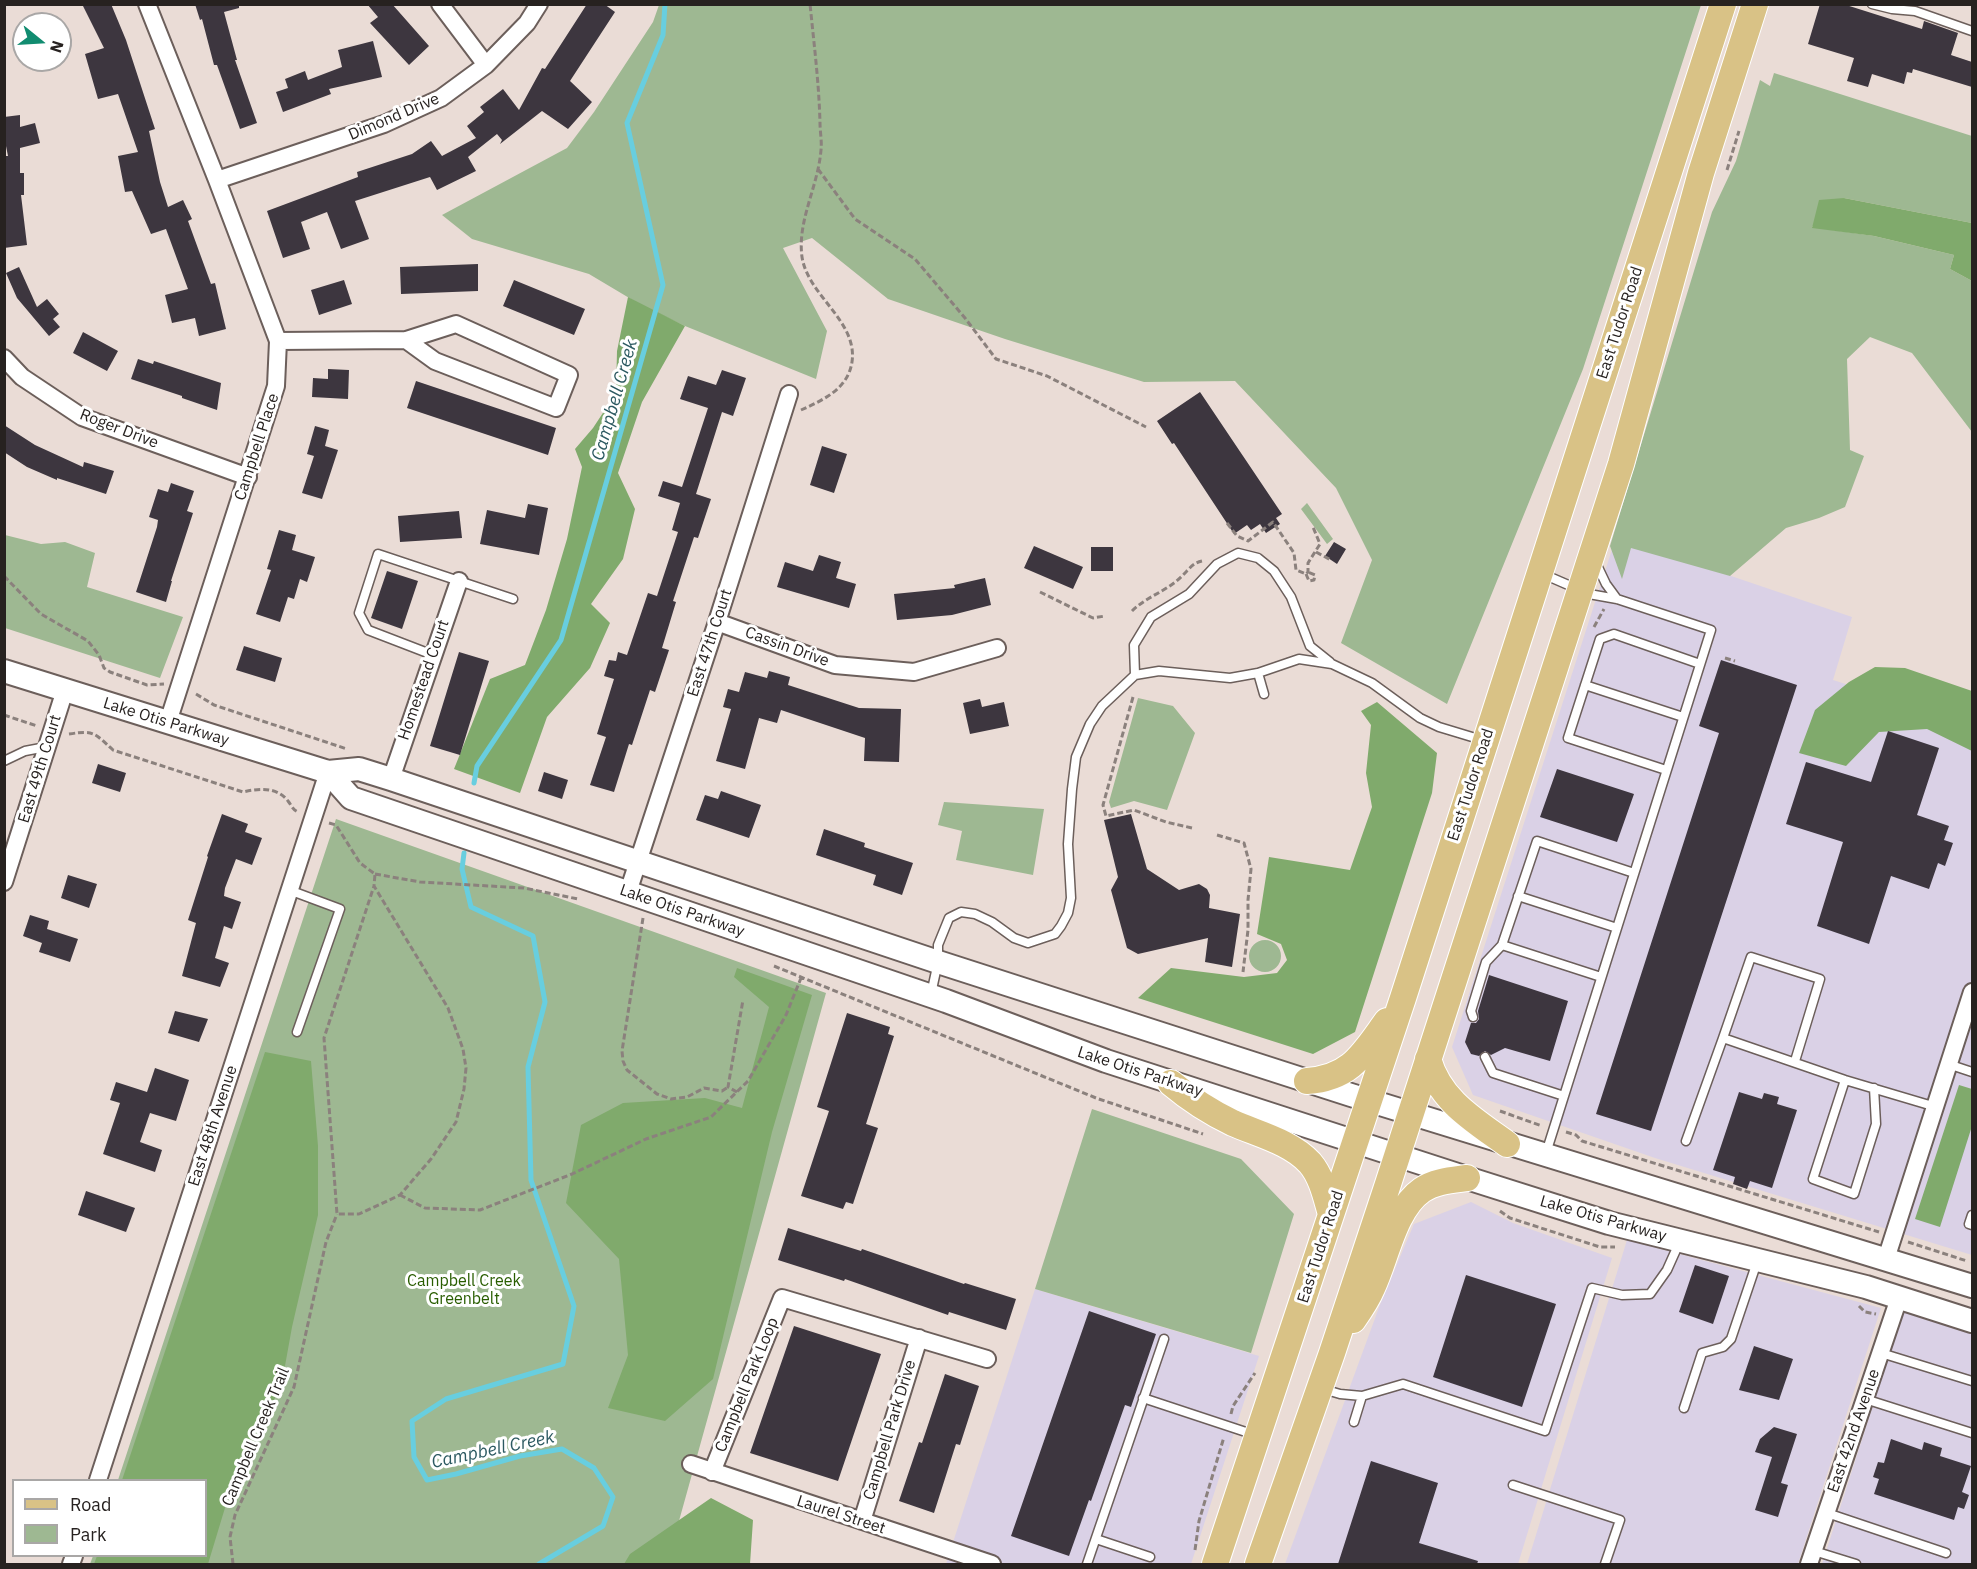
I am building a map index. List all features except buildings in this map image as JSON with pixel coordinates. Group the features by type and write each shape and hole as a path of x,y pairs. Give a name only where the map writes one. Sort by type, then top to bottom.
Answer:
{"main road":[{"name":"East Tudor Road","path":"1205,1559 1258,1436 1486,741 1723,4"},
{"path":"1258,1564 1332,1353 1593,553 1633,424 1703,166 1755,4"},
{"name":"Lake Otis Parkway","path":"4,671 328,772 359,769 639,860 938,962 1368,1101 1972,1286"},
{"name":"Lake Otis Parkway","path":"328,772 351,798 931,996 1171,1083 1602,1221 1767,1261 1972,1321"},
{"path":"1307,1081 1332,1077 1351,1066 1368,1047 1402,998"},
{"path":"1428,1059 1435,1080 1446,1096 1460,1111 1507,1144"},
{"path":"1171,1083 1212,1112 1282,1144 1302,1156 1311,1164 1320,1179 1331,1214"},
{"path":"1332,1353 1373,1288 1395,1228 1407,1203 1426,1187 1467,1178"},
{"path":"1767,1261 1811,1259 1865,1271 1880,1266 1886,1259"},
{"path":"1899,1298 1911,1292 1935,1291 1972,1301"}],"street":[{"name":"Campbell Place","path":"147,4 278,342 276,386 168,722"},
{"path":"440,4 486,65"},
{"name":"Dimond Drive","path":"217,180 384,124 441,99 486,65 527,22 539,4"},
{"path":"278,342 406,340 456,324 569,375 556,408 435,361 406,340"},
{"name":"Roger Drive","path":"4,358 22,377 82,417 248,477"},
{"name":"East 47th Court","path":"628,892 789,394"},
{"name":"Homestead Court","path":"391,779 459,581"},
{"name":"Cassin Drive","path":"717,622 835,665 857,668 914,672 997,648"},
{"name":"East 49th Court","path":"4,882 64,690"},
{"name":"East 48th Avenue","path":"98,1479 328,772"},
{"path":"1886,1259 1972,992"},
{"name":"Campbell Park Loop","path":"712,1472 783,1298 919,1338"},
{"name":"East 42nd Avenue","path":"1812,1558 1899,1298"},
{"path":"919,1338 987,1359"},
{"name":"Campbell Park Drive","path":"862,1521 919,1338"},
{"name":"Laurel Street","path":"691,1464 992,1564"}],"lane":[{"path":"1872,4 1892,9 1916,8 1972,31"},
{"path":"1137,675 1134,645 1151,617 1189,594 1216,564 1238,553 1258,558 1274,571 1291,597 1310,646 1332,664 1372,683 1420,718 1439,727 1486,741"},
{"path":"1593,553 1606,584 1617,599"},
{"path":"434,655 368,630 359,613 378,554 513,599"},
{"path":"1540,573 1580,591 1602,598 1617,599 1711,630 1545,1156"},
{"path":"1666,770 1568,738 1585,685 1600,639 1614,634 1700,664"},
{"path":"931,996 938,962 938,945 950,918 961,912 975,914 1014,938 1028,943 1055,934 1061,926 1068,913 1071,898 1068,844 1076,757 1090,724 1102,706 1137,675 1159,670 1230,678 1258,674 1299,659 1332,664"},
{"path":"1258,674 1264,694"},
{"path":"1585,685 1683,717"},
{"path":"4,760 25,751 47,747"},
{"path":"1473,1017 1471,1011 1486,962 1502,945 1536,841 1634,873"},
{"path":"289,890 340,909 297,1032"},
{"path":"1518,896 1617,928"},
{"path":"1502,945 1601,977"},
{"path":"1686,1141 1751,957 1820,979 1794,1061"},
{"path":"1723,1038 1845,1080 1936,1107"},
{"path":"1485,1057 1493,1073 1564,1096"},
{"path":"1948,1064 1972,1072"},
{"path":"1845,1080 1813,1179 1854,1194 1876,1124 1874,1088"},
{"path":"1972,1215 1969,1224 1972,1225"},
{"path":"1320,1388 1340,1394 1362,1396 1403,1384 1545,1431 1593,1288 1622,1295 1650,1294 1667,1270 1681,1241"},
{"path":"1684,1408 1702,1353 1723,1347 1731,1339 1767,1261"},
{"path":"1087,1564 1164,1339"},
{"path":"1881,1353 1972,1381"},
{"path":"1353,1422 1362,1396"},
{"path":"1143,1398 1258,1436"},
{"path":"1865,1399 1972,1433"},
{"path":"1513,1485 1620,1520 1605,1564"},
{"path":"1827,1513 1946,1553"},
{"path":"1096,1539 1150,1557"},
{"path":"1812,1558 1856,1564"}],"path":[{"path":"783,416 801,410 832,394 843,383 852,365 852,348 846,331 807,276 802,260 800,237 818,169 821,148 819,81 810,4"},
{"path":"818,169 855,219 915,259 996,359 1047,376 1146,427"},
{"path":"1227,523 1237,536 1248,541 1274,522 1294,553 1296,570 1307,573 1308,563 1320,544 1320,539 1313,527"},
{"path":"1316,552 1331,560"},
{"path":"1132,611 1140,602 1173,584 1194,563 1206,560"},
{"path":"4,576 41,614 88,641 99,655 104,668 156,685"},
{"path":"1040,592 1093,618 1105,616"},
{"path":"1593,629 1603,610"},
{"path":"1725,658 1735,661"},
{"path":"1137,675 1103,805 1106,816 1134,810 1166,822 1192,828"},
{"path":"198,694 213,705 354,750"},
{"path":"4,715 23,721"},
{"path":"70,734 84,731 97,734 112,750 243,792 255,789 273,790 287,799 294,810"},
{"path":"336,825 360,863 375,874 420,882 524,888 582,900"},
{"path":"1217,835 1244,843 1251,869 1243,972"},
{"path":"374,886 448,1008 463,1049 466,1068 464,1089 456,1122 431,1159 400,1195 359,1214 337,1214 324,1038 374,886 375,874"},
{"path":"644,915 622,1051 627,1070 657,1094 671,1099 687,1097 704,1088 722,1091 728,1087 742,1000"},
{"path":"771,964 1096,1098 1208,1135"},
{"path":"400,1195 425,1208 480,1210 572,1174 646,1140 711,1117 748,1081 786,1015 801,978"},
{"path":"728,1087 737,1092"},
{"path":"1498,1111 1575,1135 1582,1141 1972,1263"},
{"name":"Campbell Creek Trail","path":"233,1564 230,1537 235,1515 294,1387 326,1242 337,1214"},
{"path":"1205,1559 1199,1521 1233,1406 1256,1370"}],"shaded area":[{"path":"1616,537 1852,617 1833,680 1972,724 1972,1255 1655,1158 1473,1095 1452,1047"},
{"path":"1471,1202 1513,1223 1612,1258 1518,1564 1285,1564 1381,1302 1414,1224"},
{"path":"1627,1240 1881,1308 1798,1564 1527,1564"},
{"path":"1035,1289 1259,1356 1191,1564 946,1564"},
{"path":"1903,1312 1972,1334 1972,1564 1822,1564"}],"green space":[{"path":"659,5 1701,5 1583,369 1447,704 1341,643 1372,560 1336,488 1235,381 1144,382 1005,339 888,299 812,238 783,248 827,331 816,379 685,326 641,305 589,274 472,239 442,215 567,148 594,112 653,22"},
{"path":"1774,73 1972,136 1972,223 1844,198 1812,227 1874,236 1954,255 1950,269 1972,281 1972,432 1912,353 1870,337 1847,359 1850,450 1864,456 1845,507 1786,528 1730,576 1631,548 1622,579 1610,546 1712,212 1736,161 1760,80 1770,86"},
{"path":"1844,198 1972,223 1972,281 1950,269 1954,255 1874,236 1812,228 1819,200"},
{"path":"628,297 685,326 642,402 618,473 635,509 623,559 591,604 610,623 590,668 547,717 520,793 454,769 490,679 525,665 546,610 567,539 582,467 575,449 593,428 616,393 617,351"},
{"path":"1307,503 1333,539 1327,544 1301,509"},
{"path":"5,535 41,544 65,542 95,553 87,587 183,617 160,678 5,628"},
{"path":"1875,667 1905,668 1972,691 1972,751 1927,729 1879,732 1846,766 1799,753 1815,710 1849,682"},
{"path":"1138,698 1173,706 1195,733 1167,810 1134,801 1111,808 1109,802"},
{"path":"1377,702 1437,753 1432,793 1355,1032 1313,1054 1138,998 1171,968 1244,977 1277,973 1287,960 1281,944 1257,934 1269,857 1350,870 1372,807 1366,773 1371,725 1361,711"},
{"path":"944,802 1044,809 1033,875 956,860 962,831 938,825"},
{"name":"Campbell Creek Greenbelt","path":"336,819 826,993 667,1564 90,1564 93,1557 207,1557 207,1479 118,1479"},
{"path":"1265,940 1276,945 1281,956 1276,967 1265,972 1254,967 1249,956 1254,945"},
{"path":"737,968 812,995 772,1132 713,1379 665,1421 608,1408 628,1355 619,1259 566,1203 581,1125 623,1103 705,1098 742,1108 769,1007 734,977"},
{"path":"265,1052 311,1061 318,1146 318,1215 292,1327 281,1388 241,1455 208,1564 94,1564 97,1557 207,1557 207,1479 122,1479"},
{"path":"1959,1085 1972,1089 1972,1126 1940,1227 1915,1219"},
{"path":"1092,1109 1241,1159 1294,1214 1251,1353 1035,1289"},
{"path":"711,1498 753,1520 750,1564 624,1564 630,1554"}],"waterway":[{"name":"Campbell Creek","path":"474,783 477,766 561,640 663,285 627,123 663,35 665,4"},
{"name":"Campbell Creek","path":"464,853 462,869 471,907 533,936 545,1002 528,1067 531,1180 574,1306 563,1364 446,1399 412,1421 414,1457 427,1480 520,1456 562,1449 594,1468 613,1497 603,1526 539,1564"}]}
